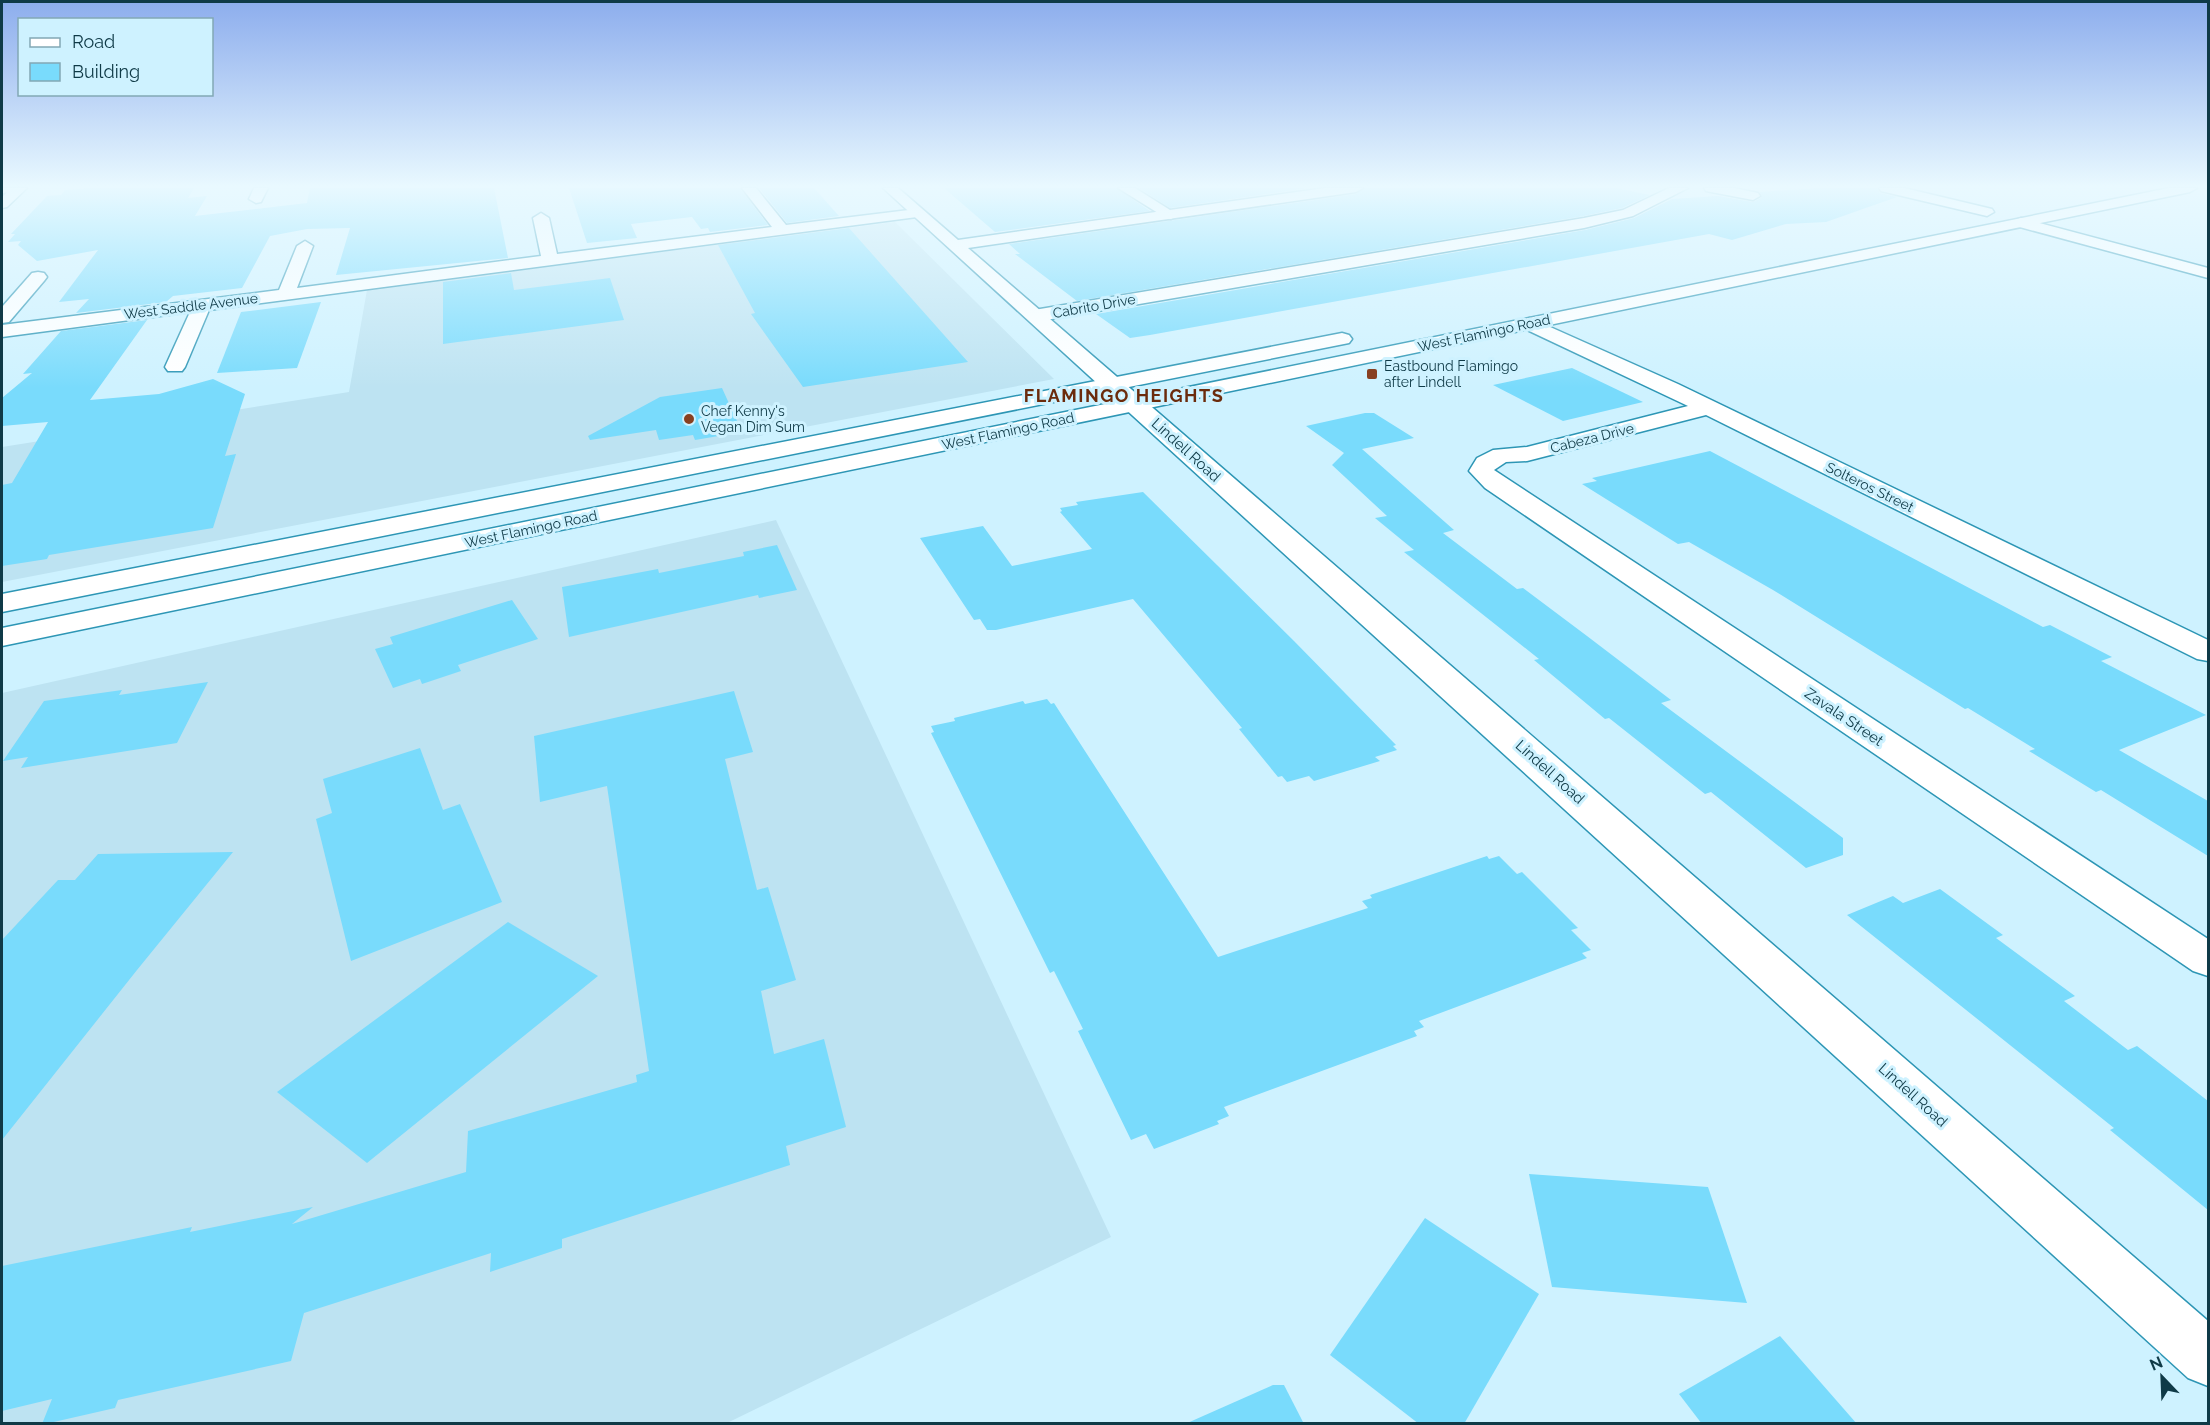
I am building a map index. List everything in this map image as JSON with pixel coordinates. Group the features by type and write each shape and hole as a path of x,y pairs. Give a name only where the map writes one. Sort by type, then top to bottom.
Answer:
{"street":[{"path":"286,294 302,254"},
{"path":"549,254 550,260"},
{"name":"West Saddle Avenue","path":"2,331 593,254"},
{"name":"Lindell Road","path":"965,254 2208,1358"},
{"name":"Cabrito Drive","path":"1034,316 1398,254"},
{"name":"West Flamingo Road","path":"2,603 590,488 1427,345 1869,254"},
{"path":"2139,254 2208,273"},
{"path":"2166,254 2208,266"},
{"path":"2,318 38,277"},
{"path":"1530,324 1523,317 1525,315 1595,300 1612,286"},
{"path":"175,367 202,305"},
{"path":"1427,345 1460,328 1493,320 1492,309"},
{"name":"Solteros Street","path":"1530,324 1708,408 2208,652"},
{"name":"West Flamingo Road","path":"2,636 319,572 1124,395 1364,335"},
{"name":"Cabeza Drive","path":"1481,471 1485,462 1502,455 1527,454 1708,408"},
{"name":"Zavala Street","path":"1481,471 1511,494 2208,960"},
{"path":"319,572 336,558 348,554 493,521 590,488"},
{"path":"2,636 81,607 251,572 276,558 278,548"}],"shaded area":[{"path":"643,254 928,254 1054,379 2,582 2,447 349,392 367,290"},
{"path":"776,520 1111,1237 727,1423 2,1423 2,693"}],"building":[{"path":"29,254 73,254 37,261"},
{"path":"95,254 260,254 242,288 173,296 166,302 76,313 89,299 59,302"},
{"path":"342,254 507,254 508,258 336,275"},
{"path":"723,254 873,254 968,362 803,387 751,314 755,313"},
{"path":"1016,254 1354,254 1077,301"},
{"path":"1442,254 1596,254 1130,338 1096,314"},
{"path":"511,273 514,290 610,278 624,320 443,344 443,282"},
{"path":"321,302 297,368 217,373 241,312"},
{"path":"147,320 90,400 159,394 213,379 245,394 225,456 236,454 213,528 49,555 47,559 2,566 2,485 12,483 48,422 2,426 2,398 32,373 23,374 61,331"},
{"path":"1572,368 1643,402 1563,421 1493,385"},
{"name":"Chef Kenny's Vegan Dim Sum","path":"722,388 742,432 695,440 693,435 659,440 656,430 590,440 588,436 660,397"},
{"path":"1374,413 1414,438 1362,449 1454,530 1443,533 1517,589 1523,588 1671,700 1661,703 1843,838 1843,855 1806,868 1711,792 1705,794 1609,718 1605,719 1534,660 1539,659 1404,552 1414,550 1375,518 1387,516 1332,465 1344,453 1306,426"},
{"path":"1710,451 2043,627 2050,625 2112,657 2101,661 2206,715 2119,750 2208,801 2208,856 2101,790 2096,792 2029,751 2035,749 1968,708 1965,709 1773,590 1689,542 1678,544 1582,484 1597,481 1592,478"},
{"path":"1143,492 1294,641 1396,745 1393,746 1397,750 1375,757 1380,761 1314,781 1309,776 1287,782 1282,776 1278,777 1239,729 1242,728 1133,599 996,630 987,630 980,619 974,620 920,538 983,526 1012,566 1092,549 1060,512 1062,511 1060,508 1078,505 1076,502"},
{"path":"777,545 797,590 759,598 758,595 569,637 562,587 658,569 659,573 744,556 743,552"},
{"path":"512,600 538,639 458,665 461,671 422,684 420,679 393,688 375,649 393,644 390,637"},
{"path":"208,682 177,743 21,768 28,757 3,761 44,701 122,690 119,695"},
{"path":"734,691 753,752 725,759 757,890 768,887 796,980 761,991 774,1054 824,1039 846,1127 786,1146 790,1165 562,1239 562,1248 490,1272 491,1253 304,1313 291,1361 118,1400 115,1408 45,1424 42,1424 52,1399 2,1411 2,1266 192,1227 190,1232 313,1207 292,1224 466,1172 468,1131 637,1082 636,1075 649,1071 607,786 540,802 534,736"},
{"path":"1047,699 1051,704 1054,703 1218,957 1368,908 1362,901 1372,898 1370,895 1487,856 1489,859 1499,856 1517,874 1522,872 1578,928 1571,930 1591,950 1582,953 1587,958 1419,1021 1424,1027 1414,1031 1417,1036 1224,1107 1229,1116 1217,1121 1219,1124 1154,1149 1146,1134 1131,1140 1078,1031 1083,1029 1054,971 1050,973 931,733 934,732 931,726 955,721 954,718 1023,701 1025,704"},
{"path":"420,748 443,810 460,804 502,902 351,961 316,819 332,813 323,779"},
{"path":"233,852 2,1140 2,940 58,880 75,880 98,854"},
{"path":"1940,889 2003,935 1996,938 2075,996 2064,1001 2128,1050 2137,1046 2208,1101 2208,1210 2110,1130 2114,1128 1847,915 1893,896 1903,903"},
{"path":"508,922 598,976 367,1163 277,1092"},
{"path":"1529,1174 1708,1187 1747,1303 1552,1287"},
{"path":"1425,1218 1539,1294 1464,1424 1419,1424 1330,1355"},
{"path":"1780,1336 1857,1424 1702,1424 1679,1394"},
{"path":"1273,1385 1284,1385 1304,1424 1185,1424"}],"place":[{"name":"Eastbound Flamingo after Lindell","path":"1372,374"},
{"name":"Chef Kenny's Vegan Dim Sum","path":"689,419"}],"district":[{"name":"FLAMINGO HEIGHTS","path":"1124,395"}]}
